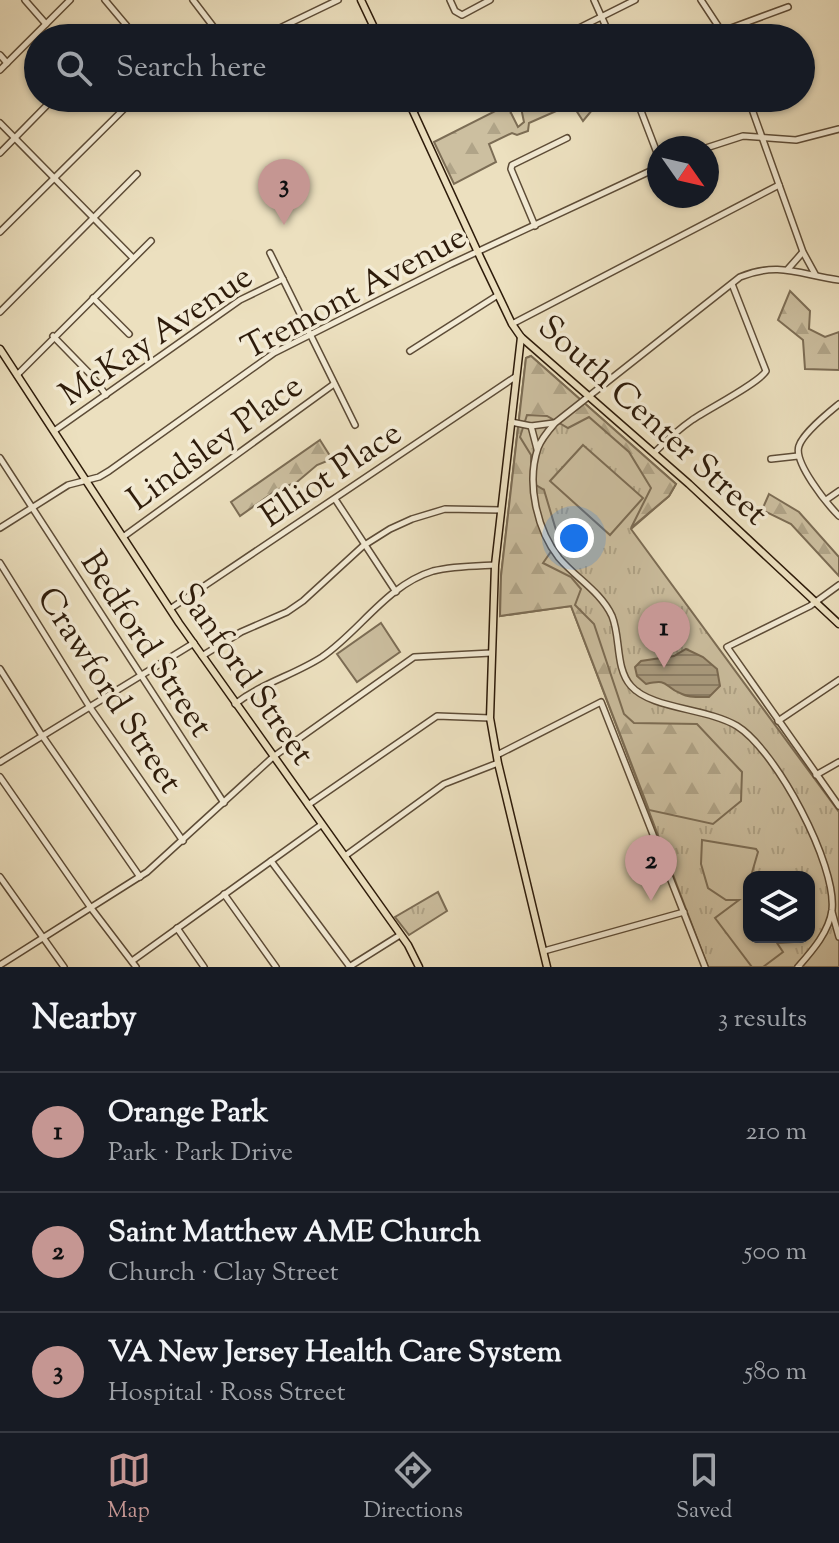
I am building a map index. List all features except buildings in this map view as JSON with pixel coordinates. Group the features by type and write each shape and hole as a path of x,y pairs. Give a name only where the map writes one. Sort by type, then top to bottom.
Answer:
{"main road":[{"path":"361,0 372,24"},
{"name":"South Center Street","path":"413,112 498,295 521,337 654,453 839,624"},
{"path":"521,337 495,565 490,718 547,967"},
{"name":"Sanford Street","path":"0,349 170,609 400,935 419,967"}],"street":[{"path":"25,0 46,24 70,0"},
{"path":"105,0 125,24"},
{"path":"193,0 211,24"},
{"path":"288,24 338,0"},
{"path":"450,0 458,14 462,15 490,0"},
{"path":"594,0 605,24"},
{"path":"588,24 635,0"},
{"path":"701,0 717,24"},
{"path":"749,24 788,7"},
{"path":"0,70 24,46"},
{"path":"0,55 7,63"},
{"path":"0,153 40,112"},
{"path":"0,232 121,112"},
{"path":"641,112 651,136"},
{"path":"753,112 803,252 815,274"},
{"path":"0,123 133,258"},
{"path":"719,144 743,136 796,140 839,129"},
{"path":"535,226 512,165 567,138"},
{"name":"Tremont Avenue","path":"0,528 68,485 109,471 274,353 647,173"},
{"path":"0,312 137,174"},
{"path":"512,324 779,185"},
{"path":"17,375 151,241"},
{"path":"788,269 803,252"},
{"path":"270,253 355,425"},
{"path":"537,450 555,423 732,284 758,270 788,269 839,280"},
{"name":"McKay Avenue","path":"54,431 240,300 283,279"},
{"path":"654,453 695,417 762,379 766,371 732,284"},
{"path":"410,351 498,295"},
{"path":"93,298 129,334"},
{"path":"53,336 106,395"},
{"name":"Elliot Place","path":"170,609 515,377"},
{"name":"Lindsley Place","path":"123,537 334,384"},
{"path":"839,404 802,439 798,456 839,516"},
{"path":"511,422 531,426 555,423"},
{"path":"531,426 537,450 535,499 544,530 560,559 592,590 611,615 621,667 629,684 647,699 715,714 739,727 755,742 790,789 810,831 831,889 832,912 839,937"},
{"path":"771,459 798,456"},
{"name":"Bedford Street","path":"0,458 224,803"},
{"path":"826,500 839,491"},
{"path":"335,499 396,592"},
{"path":"202,656 241,632 287,612 363,546 412,519 445,509 501,510"},
{"name":"Crawford Street","path":"0,563 89,706 183,841"},
{"path":"235,704 251,692 307,667 326,654 411,581 456,567 495,565"},
{"path":"839,585 815,602 727,647 839,806"},
{"path":"0,762 194,643"},
{"path":"0,965 140,877 273,757 414,657 491,653"},
{"path":"0,669 42,736 140,877"},
{"path":"778,721 839,680"},
{"path":"344,857 444,784 498,759 601,702 705,967"},
{"path":"308,806 437,716 490,718"},
{"path":"816,775 839,762"},
{"path":"0,777 136,967"},
{"path":"132,961 321,825"},
{"path":"271,861 350,967 400,935"},
{"path":"0,877 64,967"},
{"path":"224,894 276,967"},
{"path":"544,951 684,912"},
{"path":"798,967 815,947 832,912"},
{"path":"177,928 204,967"}],"green space":[{"path":"493,112 510,112 518,127 524,122 522,112 554,112 529,123 528,131 517,135 512,133 489,144 496,162 454,184 434,142"},
{"path":"577,112 590,112 583,121"},
{"path":"790,291 810,311 809,329 825,337 839,332 839,370 805,369 803,340 778,320"},
{"path":"531,356 676,484 669,496 631,529 839,812 839,967 708,967 571,606 500,616 501,576 526,358"},
{"path":"531,356 676,484 669,496 631,528 651,488 629,452 589,417 568,428 547,416 527,415 520,437 531,455 531,482 544,490 559,540 543,563 571,577 581,589 575,605 594,624 624,714 634,723 697,724 742,772 741,801 713,824 649,810 571,606 500,616 501,576 526,358"},
{"path":"320,440 332,459 317,465 297,482 277,490 240,516 231,502"},
{"path":"583,445 643,498 610,535 550,481"},
{"path":"769,494 799,512 839,557 839,576 791,524 762,510"},
{"path":"381,623 400,652 357,682 337,654"},
{"path":"702,840 756,849 758,852 752,871 743,871 743,943 777,943 783,952 763,967 752,967 715,918 739,900 726,900 708,888 701,864"},
{"path":"438,892 447,911 409,935 395,917"}],"shaded area":[{"path":"686,649 703,657 717,669 720,686 709,697 685,695 663,683 646,684 637,676 635,667 641,661 674,656"}],"place":[{"name":"VA New Jersey Health Care System","path":"284,225"},
{"name":"Orange Park","path":"664,668"},
{"name":"Saint Matthew AME Church","path":"651,901"}]}
